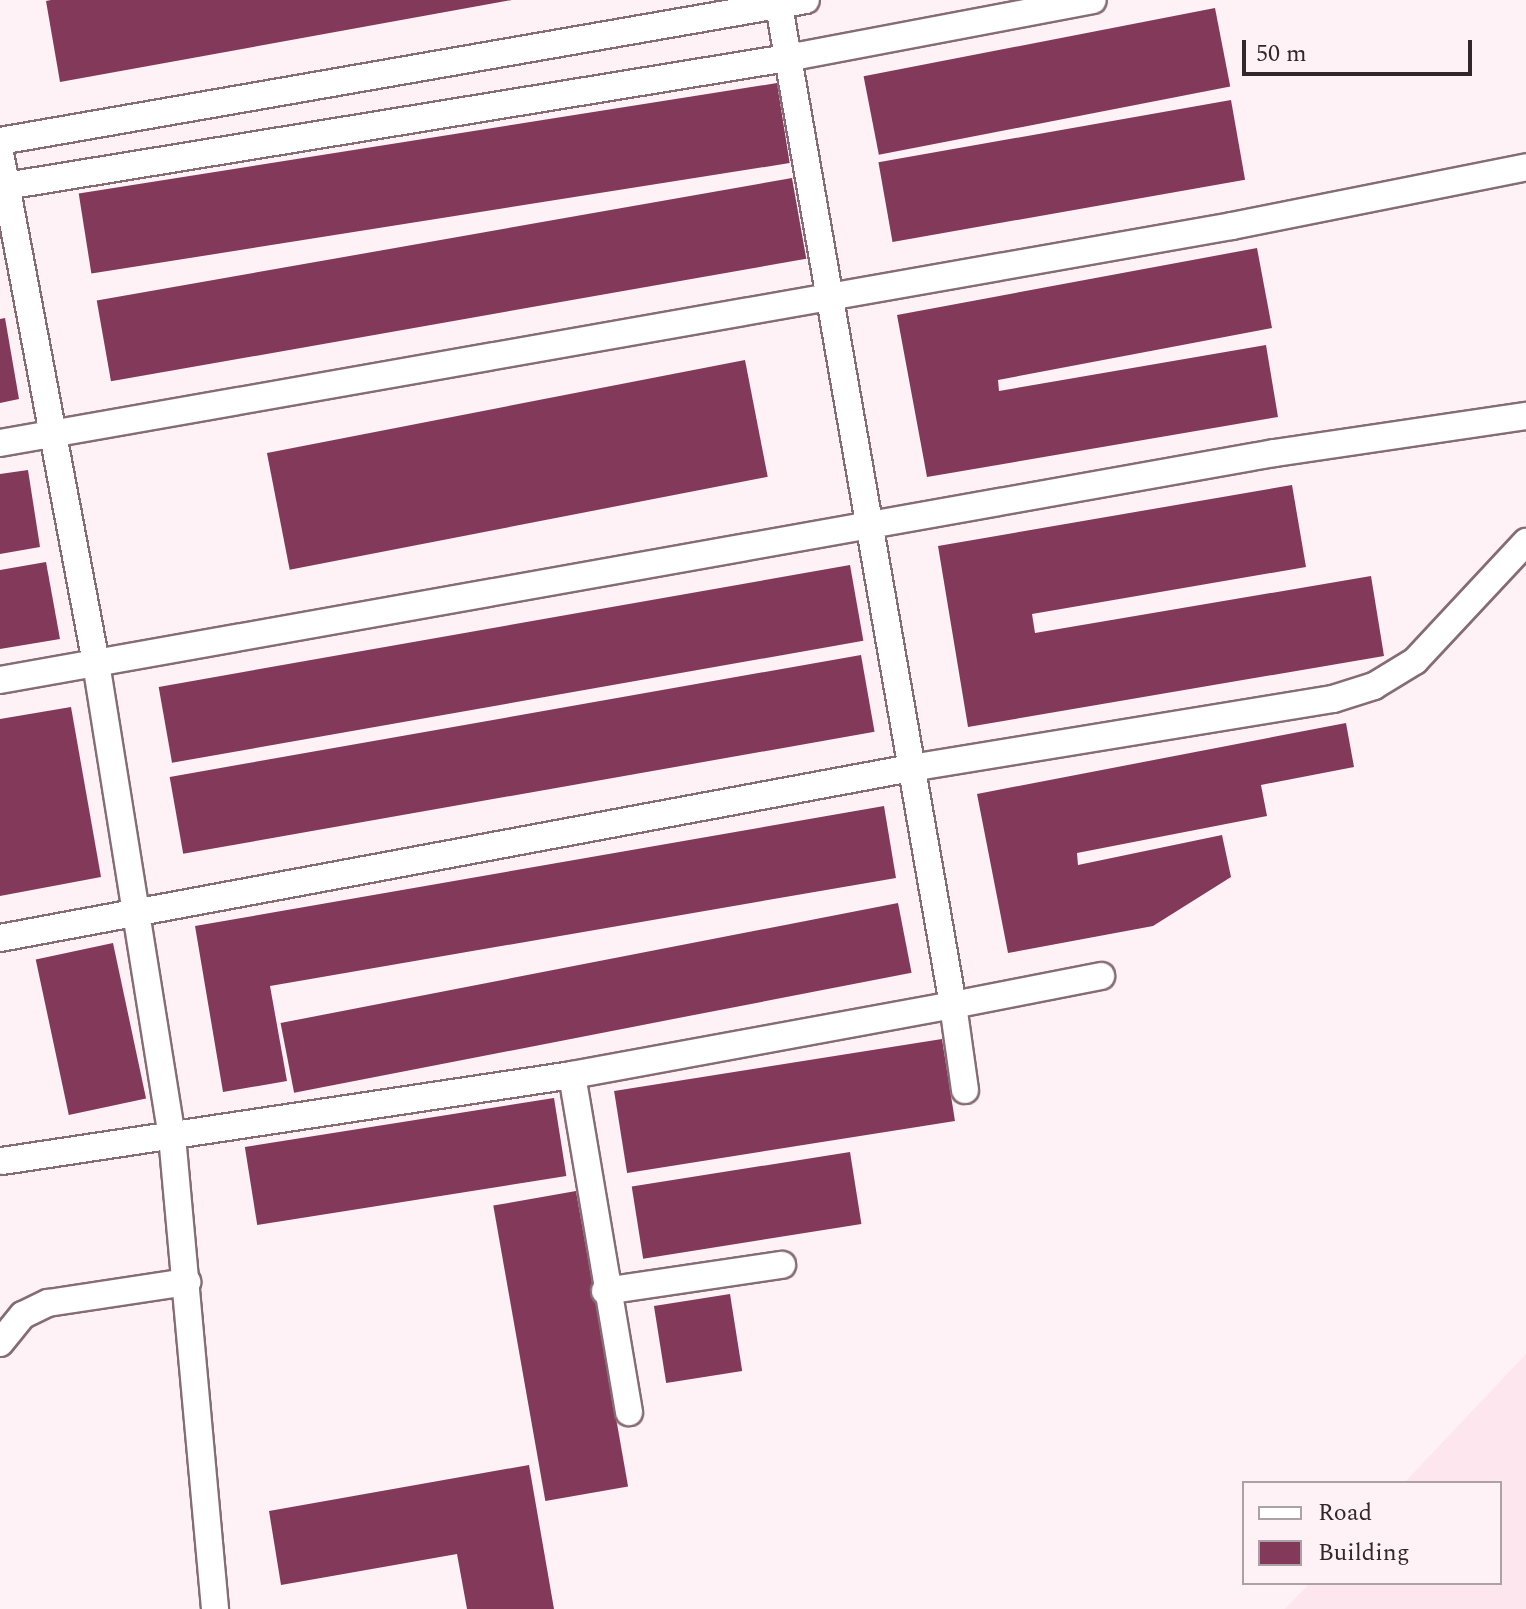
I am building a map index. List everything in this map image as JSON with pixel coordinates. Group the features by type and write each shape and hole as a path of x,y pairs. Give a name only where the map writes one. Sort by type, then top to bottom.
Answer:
{"street":[{"path":"0,141 778,2 806,0"},
{"path":"4,186 787,58 1093,0"},
{"path":"778,2 953,1005 965,1090"},
{"path":"0,153 96,663 172,1136 215,1609"},
{"path":"0,443 831,297 1526,167"},
{"path":"0,680 1275,453 1526,416"},
{"path":"0,938 911,768 1333,699 1374,686 1415,661 1526,542"},
{"path":"2,1161 572,1075 1101,976"},
{"path":"572,1075 605,1291 629,1412"},
{"path":"605,1291 782,1265"},
{"path":"0,1343 23,1315 48,1303 187,1282"}],"shaded area":[{"path":"1526,1354 1526,1609 1285,1609 1308,1585 1502,1585 1502,1481 1406,1481"}],"building":[{"path":"51,0 512,0 60,82 46,1"},
{"path":"1215,8 1230,87 879,155 864,76"},
{"path":"777,83 790,163 91,274 79,194"},
{"path":"1231,100 1245,180 893,242 878,162"},
{"path":"792,178 806,259 111,381 97,301"},
{"path":"1257,248 1272,328 998,380 999,391 1266,345 1278,417 927,477 897,315"},
{"path":"5,318 19,399 0,403 0,319"},
{"path":"745,360 768,477 290,570 267,453"},
{"path":"28,470 40,547 0,554 0,474"},
{"path":"1292,485 1306,567 1032,614 1035,633 1371,576 1384,656 968,727 938,546"},
{"path":"46,562 60,639 0,649 0,570"},
{"path":"850,565 863,641 172,763 159,687"},
{"path":"861,655 875,732 183,854 170,777"},
{"path":"71,707 101,877 0,896 0,719"},
{"path":"1346,723 1354,767 1261,785 1267,816 1077,853 1078,865 1222,835 1231,877 1153,926 1008,953 977,794"},
{"path":"884,806 896,878 270,986 287,1081 223,1092 195,926"},
{"path":"898,903 912,973 294,1093 281,1023"},
{"path":"113,943 146,1099 69,1115 36,959"},
{"path":"942,1039 955,1121 627,1173 614,1091"},
{"path":"554,1098 566,1176 257,1225 245,1147"},
{"path":"850,1152 861,1224 643,1259 632,1187"},
{"path":"576,1191 628,1486 545,1501 493,1206"},
{"path":"730,1294 742,1371 666,1383 654,1306"},
{"path":"529,1465 554,1609 467,1609 457,1554 281,1585 269,1511"}]}
